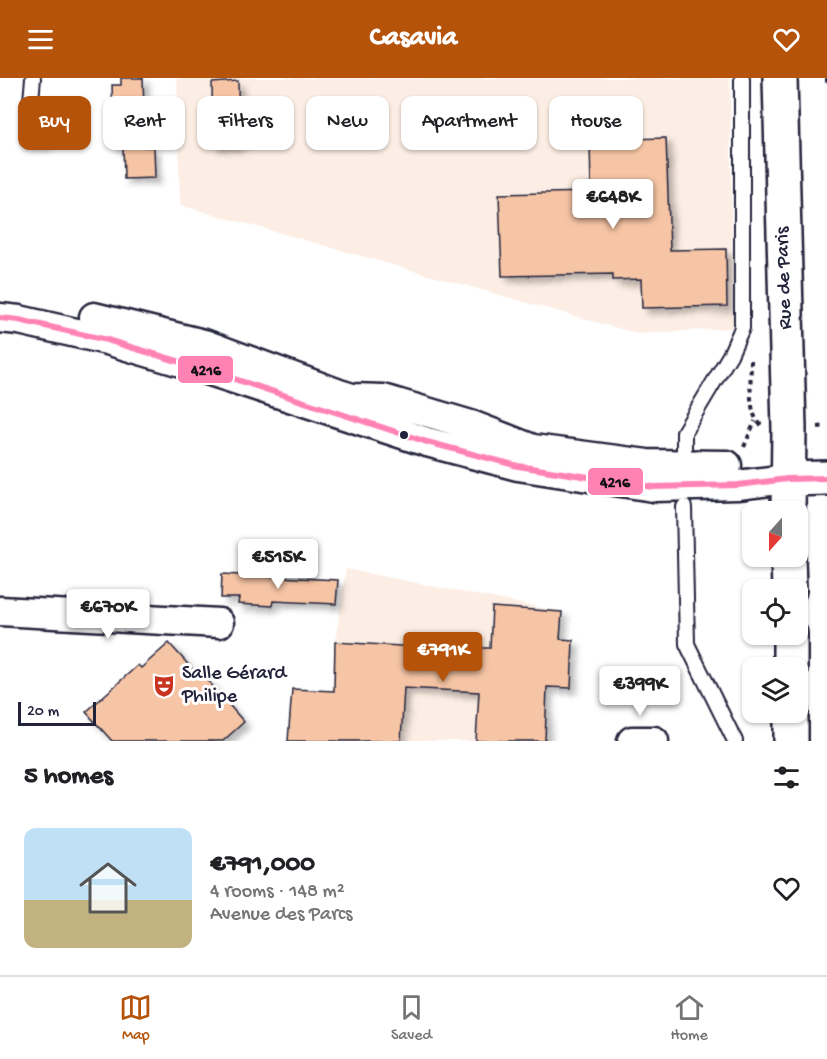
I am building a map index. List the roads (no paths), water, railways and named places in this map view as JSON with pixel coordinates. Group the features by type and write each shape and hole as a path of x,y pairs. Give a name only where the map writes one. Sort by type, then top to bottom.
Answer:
{"street":[{"name":"Rue de Paris","path":"780,78 789,429 788,501"},
{"path":"0,299 62,310 204,344 339,394 352,398 383,399 474,426 533,449 647,464 738,465"},
{"path":"0,318 19,320 107,340 416,438 518,466 653,487 738,485 787,479 827,478"},
{"path":"0,610 219,623"},
{"path":"791,723 792,741"},
{"path":"632,741 654,741"}],"lane":[{"path":"31,96 33,78"},
{"path":"684,458 684,432 730,355 742,328 742,78"},
{"path":"684,507 687,644 735,741"}],"place":[{"name":"Salle Gérard Philipe","path":"164,686"}]}
